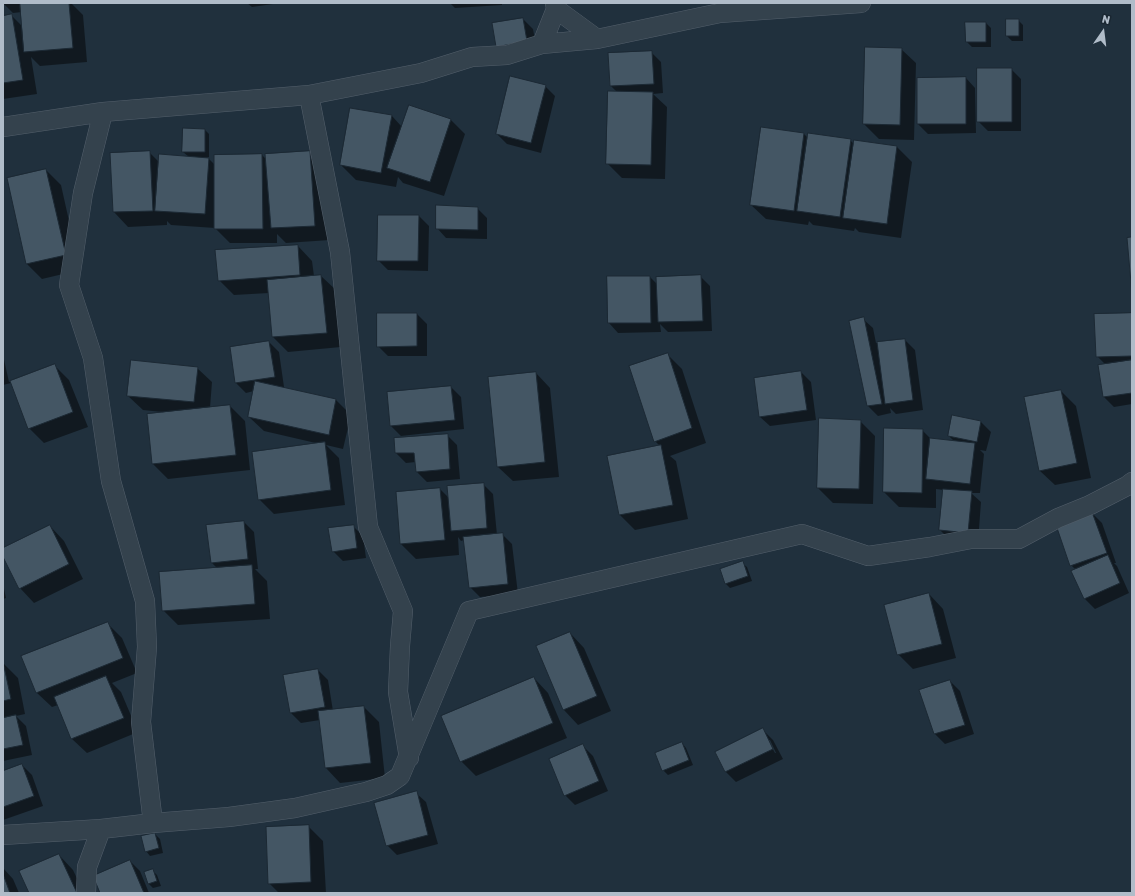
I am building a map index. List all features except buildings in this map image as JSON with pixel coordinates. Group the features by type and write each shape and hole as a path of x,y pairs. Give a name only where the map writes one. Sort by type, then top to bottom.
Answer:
{"street":[{"path":"3,127 103,112 309,94 421,73 472,57 507,55 542,44 597,39 720,12 861,3"},
{"path":"542,44 555,6 597,39"},
{"path":"309,94 340,252 368,527 403,611 398,692 409,758"},
{"path":"103,112 83,192 69,285 93,358 111,481 146,601 147,647 141,722 153,823"},
{"path":"3,836 101,829 260,813 294,808 366,792 387,785 400,776 409,758 469,611 802,534 868,556 930,547 971,538 1019,539 1058,518 1090,505 1132,482"},
{"path":"86,893 87,866 101,829"}]}
